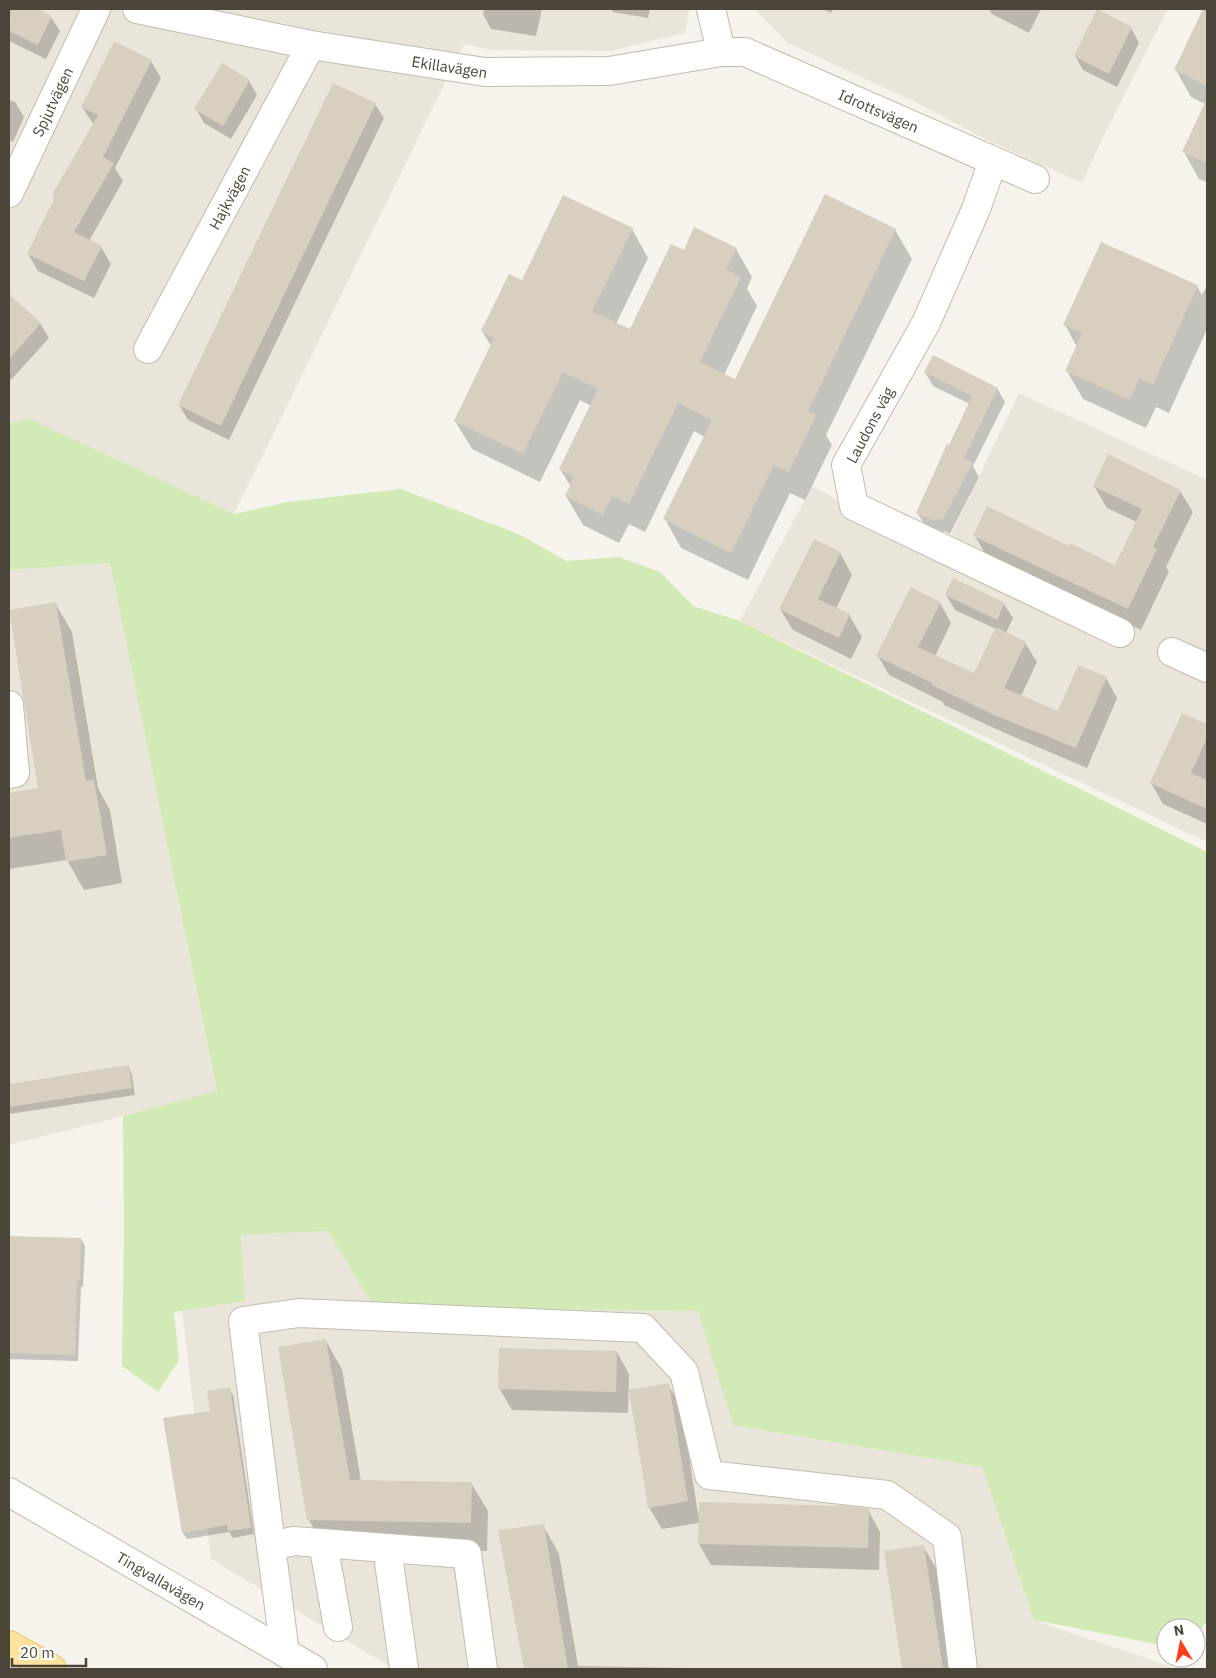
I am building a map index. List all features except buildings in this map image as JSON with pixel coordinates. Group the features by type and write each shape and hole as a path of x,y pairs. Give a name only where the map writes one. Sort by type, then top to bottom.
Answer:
{"main road":[{"path":"9,1645 52,1669"}],"street":[{"name":"Spjutvägen","path":"9,193 96,9"},
{"name":"Ekillavägen","path":"137,9 311,45 485,72 609,72 721,52"},
{"path":"711,9 721,52"},
{"name":"Hajkvägen","path":"148,349 311,45"},
{"name":"Idrottsvägen","path":"721,52 746,52 1035,179"},
{"name":"Laudons väg","path":"993,161 976,209 926,323 846,465 854,506 1120,633"},
{"path":"1172,652 1207,668"},
{"path":"9,705 15,773 9,774"},
{"path":"285,1653 243,1321 299,1313 643,1328 684,1372 708,1475 887,1495 947,1536 963,1669"},
{"name":"Tingvallavägen","path":"9,1492 313,1669"},
{"path":"271,1546 294,1541 467,1554 483,1669"},
{"path":"323,1543 338,1627"},
{"path":"387,1548 404,1669"}],"shaded area":[{"path":"9,9 689,9 685,33 610,51 491,50 464,44 234,514 30,419 9,423"},
{"path":"754,9 1168,9 1103,137 1082,183 987,140 913,101 788,43"},
{"path":"1019,393 1207,480 1207,842 740,621 812,486 941,556"},
{"path":"110,563 217,1092 9,1145 9,570"},
{"path":"328,1231 374,1307 699,1311 733,1425 982,1467 1034,1620 1156,1662 1156,1668 1177,1669 394,1669 211,1559 182,1310 245,1301 241,1235"}],"green space":[{"path":"30,419 234,514 288,502 401,489 521,535 566,561 619,557 660,572 693,606 740,621 1207,852 1206,1623 1206,1618 1156,1618 1156,1644 1034,1620 982,1467 733,1425 698,1311 374,1307 328,1231 241,1235 245,1301 174,1312 179,1360 158,1392 122,1366 123,1116 217,1091 110,563 9,570 9,423"}]}
